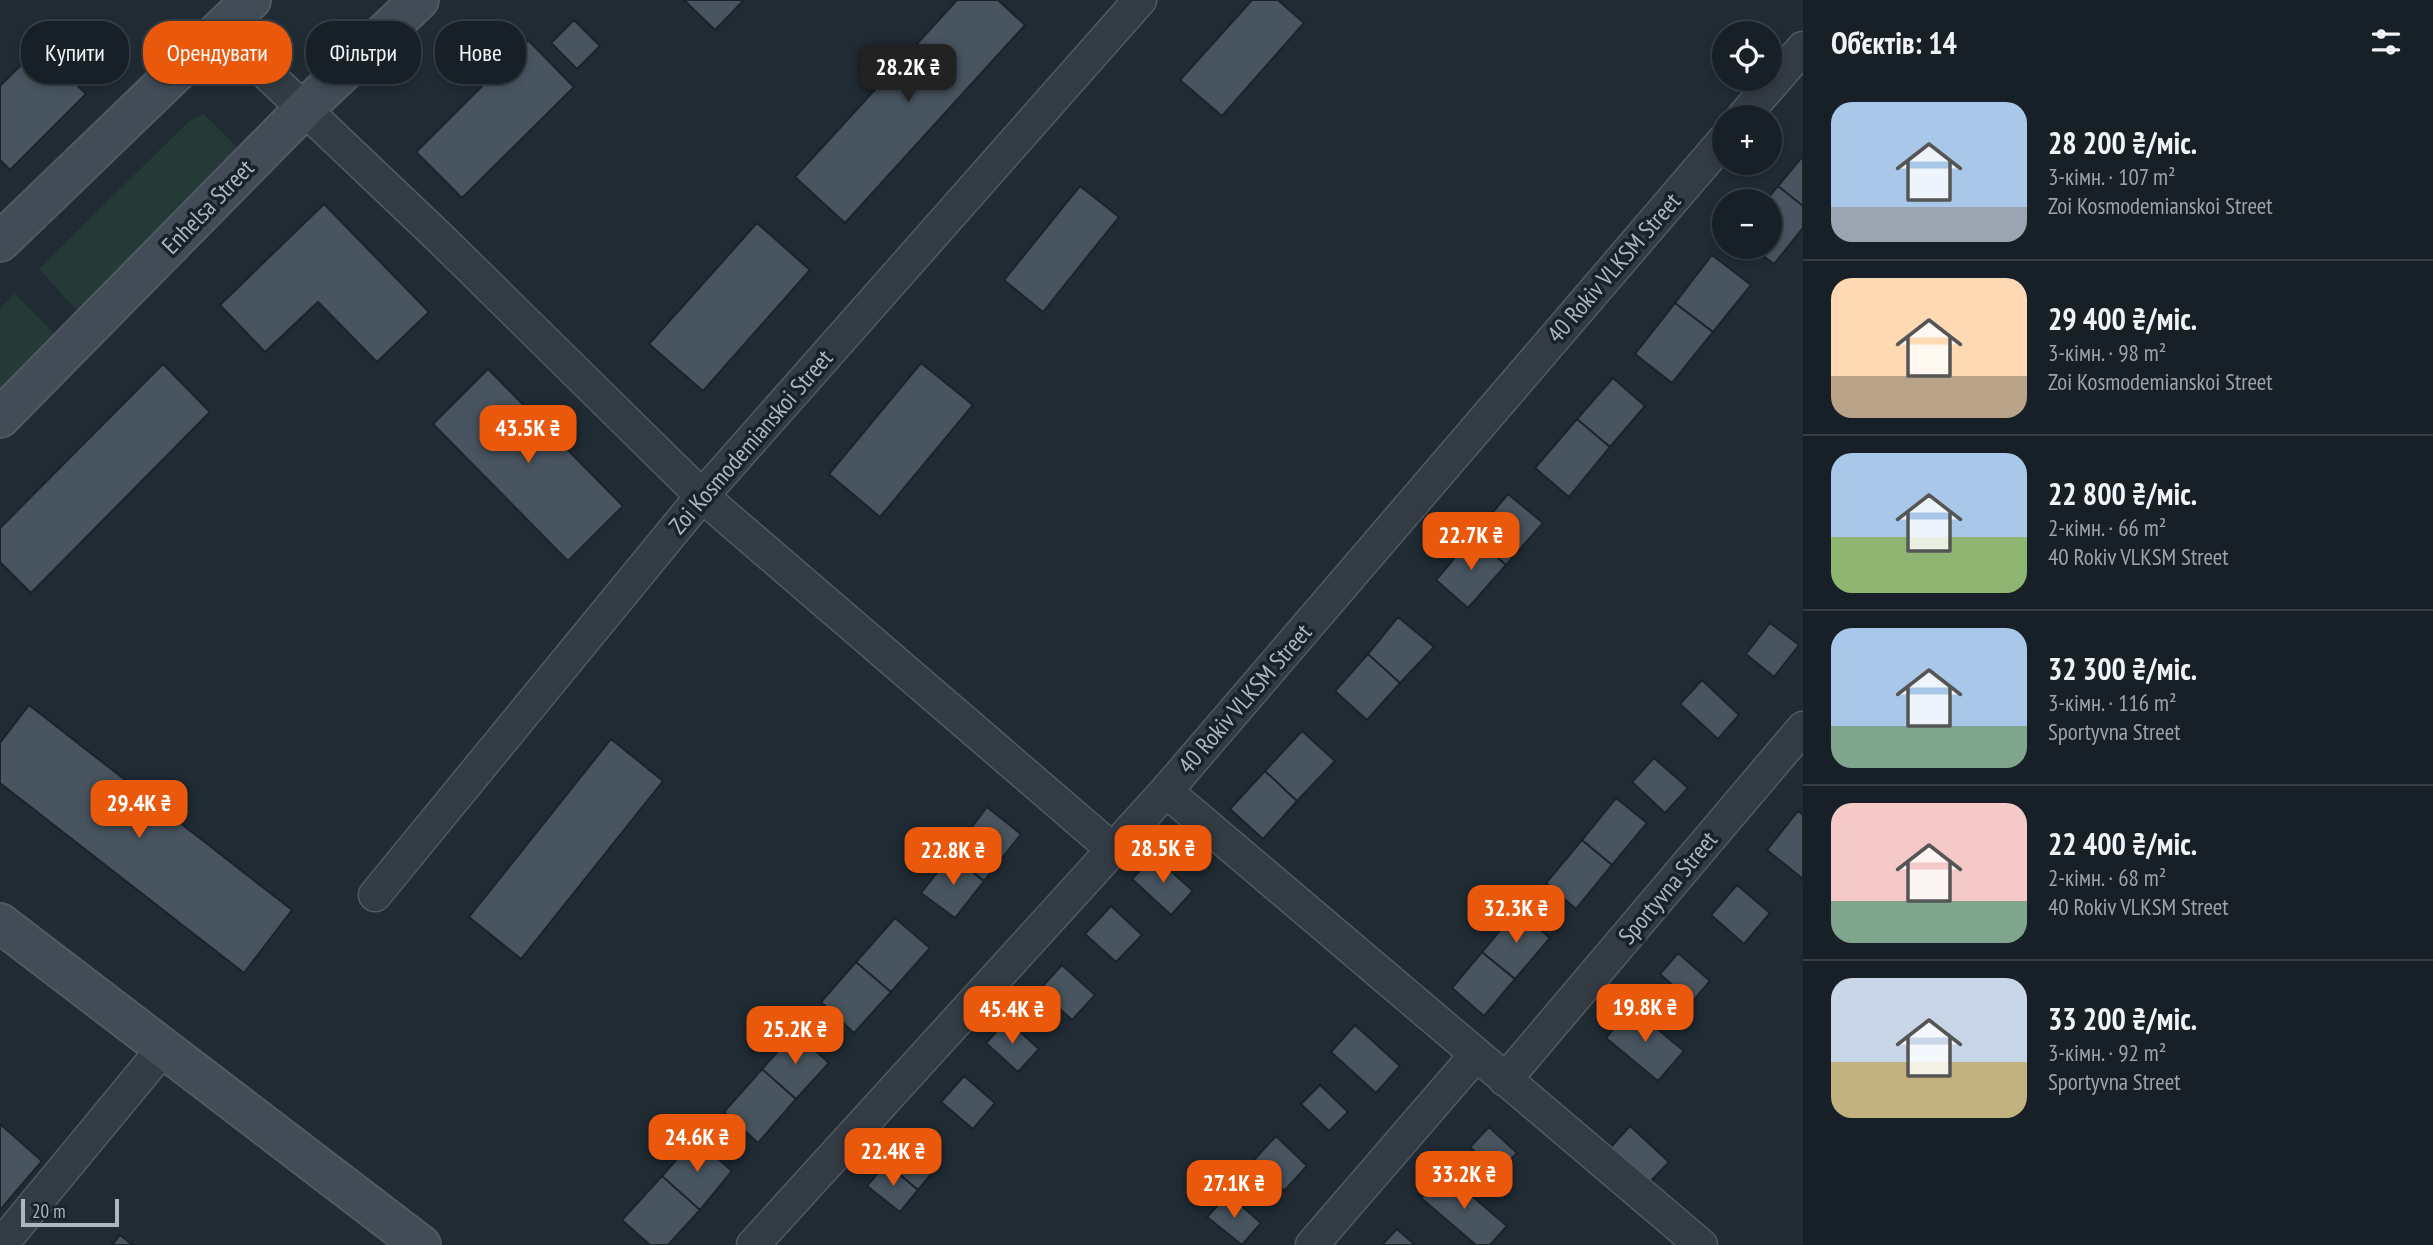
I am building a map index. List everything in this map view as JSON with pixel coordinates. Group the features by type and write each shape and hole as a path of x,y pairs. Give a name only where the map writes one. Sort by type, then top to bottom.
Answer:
{"street":[{"path":"227,21 251,0"},
{"name":"Enhelsa Street","path":"0,418 305,108 419,0"},
{"name":"Zoi Kosmodemianskoi Street","path":"375,895 702,496 1140,0"},
{"path":"1753,105 1803,48"},
{"path":"0,242 162,84"},
{"path":"279,84 702,496 1111,848"},
{"name":"40 Rokiv VLKSM Street","path":"753,1245 1111,848 1166,791 1712,154"},
{"name":"Sportyvna Street","path":"1505,1080 1803,728"},
{"path":"1166,791 1475,1056 1701,1245"},
{"path":"0,923 162,1050 421,1245"},
{"path":"1,1245 162,1050"},
{"path":"1312,1245 1475,1056"}],"green space":[{"path":"204,114 237,147 235,154 80,314 39,269 188,122"},
{"path":"15,294 58,337 0,394 0,308"}],"building":[{"path":"684,0 744,0 715,30"},
{"path":"957,0 998,0 1025,25 845,223 795,177"},
{"path":"1252,0 1278,0 1304,23 1222,116 1180,80"},
{"path":"574,20 600,46 577,69 551,43"},
{"path":"528,40 574,87 462,198 416,152 484,84 526,84"},
{"path":"21,65 21,84 76,84 86,94 10,170 0,160 0,86"},
{"path":"1803,156 1803,206 1778,186"},
{"path":"1080,186 1119,217 1043,312 1004,280"},
{"path":"1782,189 1803,206 1803,228 1782,254"},
{"path":"324,204 429,312 377,362 318,302 265,352 220,305"},
{"path":"757,223 810,270 703,391 649,344"},
{"path":"1712,255 1712,259 1717,259 1751,285 1713,332 1675,303"},
{"path":"1675,303 1713,332 1672,383 1635,354"},
{"path":"921,363 973,405 880,517 829,474"},
{"path":"163,364 210,412 31,593 0,562 0,528"},
{"path":"488,369 623,506 568,561 433,424"},
{"path":"1613,378 1645,406 1610,447 1577,419"},
{"path":"1577,419 1610,447 1569,497 1535,468"},
{"path":"1508,494 1543,523 1506,565 1473,536"},
{"path":"1473,536 1506,565 1468,608 1436,580"},
{"path":"1398,617 1434,647 1400,683 1368,654"},
{"path":"1770,623 1799,645 1774,677 1746,654"},
{"path":"1368,654 1400,683 1367,720 1335,691"},
{"path":"1702,680 1739,715 1718,739 1680,704"},
{"path":"29,705 292,910 244,973 0,783 0,743"},
{"path":"1302,731 1335,761 1297,801 1265,771"},
{"path":"611,739 663,781 521,959 469,917"},
{"path":"1654,758 1688,788 1665,813 1632,782"},
{"path":"1265,771 1297,801 1263,839 1230,809"},
{"path":"1616,798 1647,823 1612,865 1582,840"},
{"path":"987,807 1021,834 984,881 951,855"},
{"path":"1798,811 1803,815 1803,879 1767,850"},
{"path":"1582,840 1612,865 1576,909 1546,883"},
{"path":"951,855 984,881 955,918 921,893"},
{"path":"1154,856 1193,891 1171,915 1132,879"},
{"path":"1737,885 1770,913 1744,944 1711,915"},
{"path":"1111,906 1142,935 1116,962 1085,934"},
{"path":"1517,910 1550,938 1515,979 1482,952"},
{"path":"895,918 930,948 891,992 856,962"},
{"path":"1482,952 1515,979 1484,1016 1452,988"},
{"path":"1678,953 1710,981 1692,1002 1660,974"},
{"path":"856,962 891,992 854,1033 821,1002"},
{"path":"1062,965 1095,995 1072,1020 1039,990"},
{"path":"1631,1007 1684,1051 1658,1081 1606,1038"},
{"path":"1007,1020 1039,1049 1018,1072 986,1043"},
{"path":"1355,1025 1400,1066 1376,1093 1331,1052"},
{"path":"795,1032 829,1063 796,1099 762,1069"},
{"path":"762,1069 796,1099 758,1143 724,1112"},
{"path":"964,1076 995,1103 973,1129 941,1102"},
{"path":"1320,1085 1348,1112 1329,1131 1301,1104"},
{"path":"0,1124 42,1161 0,1210"},
{"path":"1630,1126 1669,1162 1650,1182 1611,1147"},
{"path":"1489,1127 1517,1153 1497,1174 1470,1147"},
{"path":"909,1135 941,1162 918,1190 886,1163"},
{"path":"1276,1136 1307,1166 1284,1191 1253,1161"},
{"path":"695,1139 732,1171 700,1210 662,1176"},
{"path":"886,1163 918,1190 900,1212 867,1186"},
{"path":"1444,1172 1507,1226 1490,1245 1476,1245 1421,1198"},
{"path":"662,1176 700,1210 668,1245 650,1245 622,1220"},
{"path":"1228,1194 1261,1223 1242,1245 1207,1217"},
{"path":"1397,1229 1415,1245 1382,1245"},
{"path":"120,1235 133,1245 112,1245"}]}
